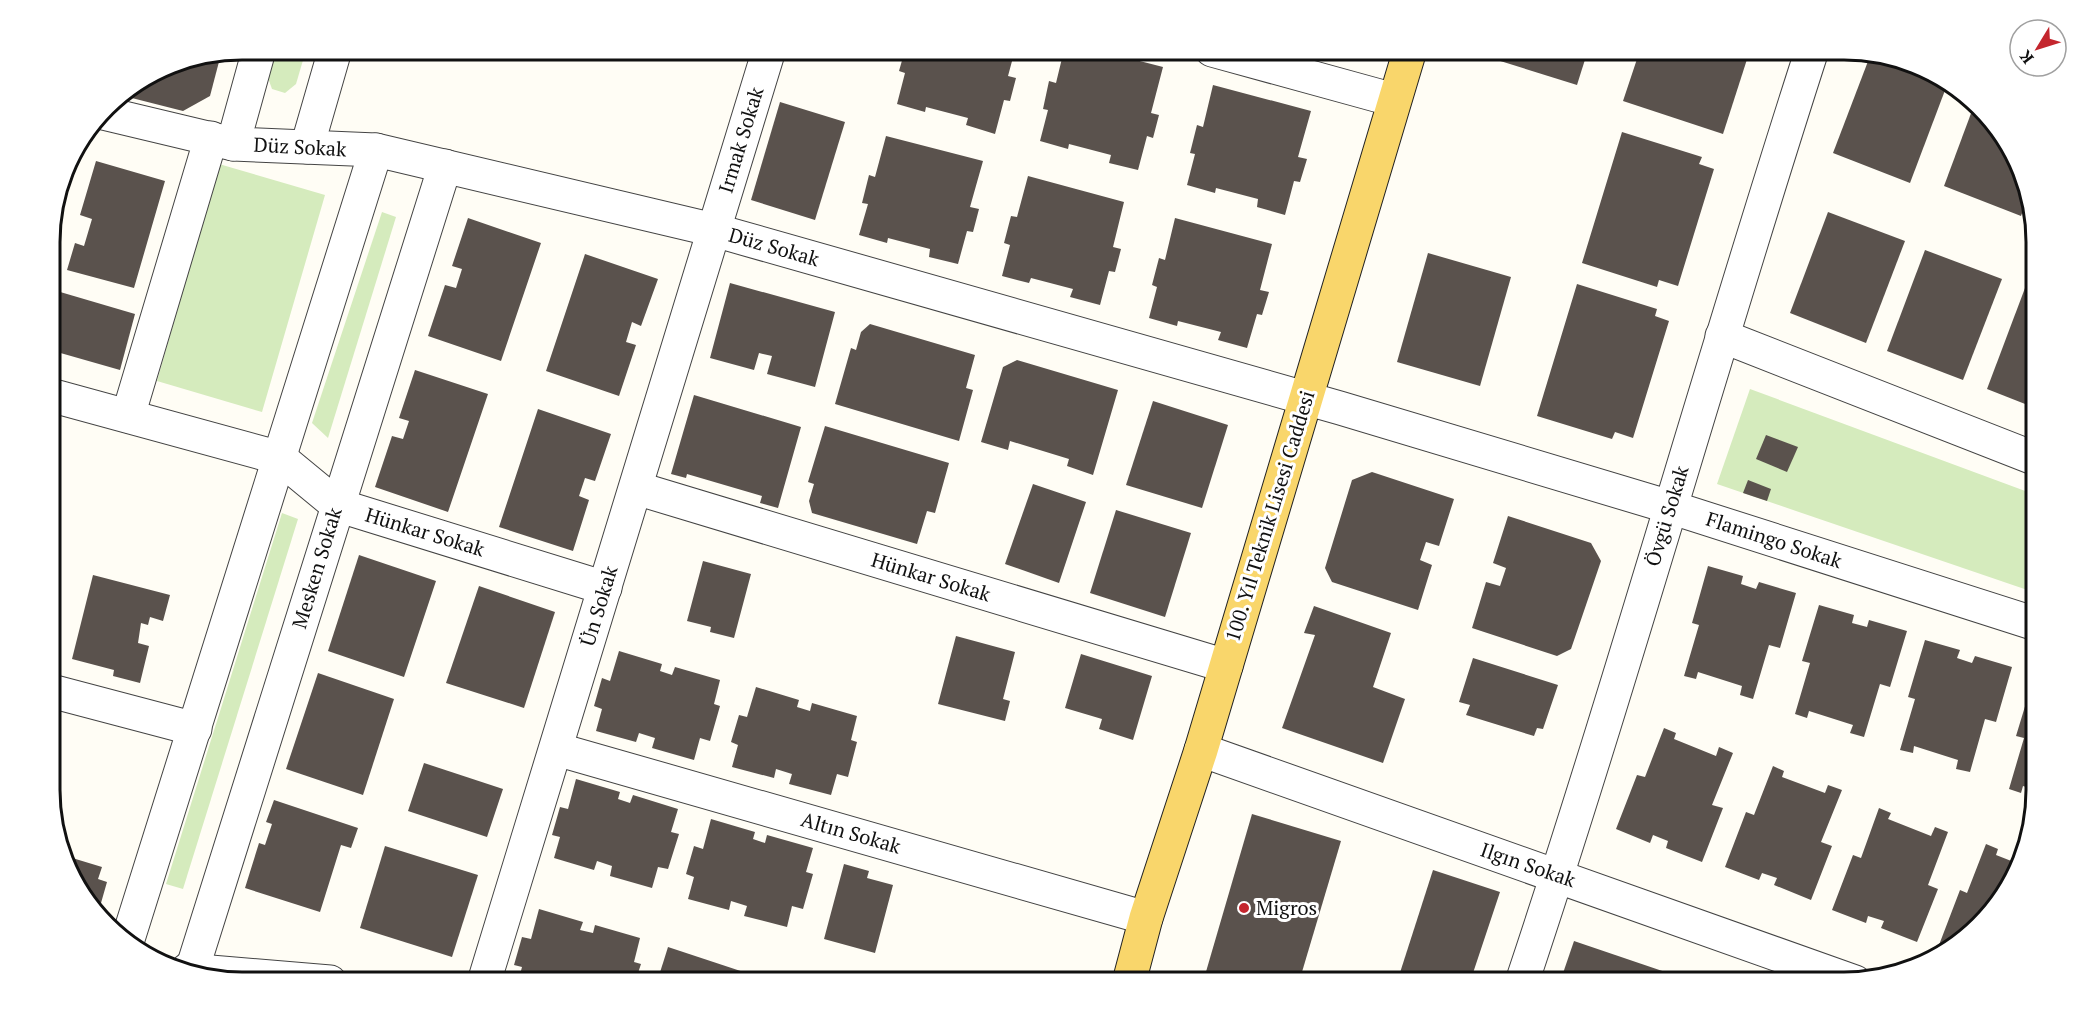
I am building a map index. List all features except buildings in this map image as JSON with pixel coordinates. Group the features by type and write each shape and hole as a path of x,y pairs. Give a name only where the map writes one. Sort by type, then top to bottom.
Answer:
{"main road":[{"name":"100. Yıl Teknik Lisesi Caddesi","path":"1132,972 1146,918 1201,750 1407,60"}],"street":[{"path":"128,416 222,141 255,60"},
{"path":"307,147 333,60"},
{"name":"Irmak Sokak","path":"714,231 766,60"},
{"path":"1248,60 1394,100"},
{"name":"Övgü Sokak","path":"1525,972 1809,60"},
{"name":"Düz Sokak","path":"111,115 222,141 376,150 445,166 714,231 1305,398"},
{"path":"130,933 376,150"},
{"name":"Mesken Sokak","path":"193,965 445,166"},
{"name":"Ün Sokak","path":"487,972 714,231"},
{"path":"1722,336 2026,455"},
{"name":"Hünkar Sokak","path":"60,398 280,458 337,505 605,588"},
{"name":"Flamingo Sokak","path":"1305,398 1670,507 2026,621"},
{"name":"Hünkar Sokak","path":"636,488 1226,666"},
{"path":"60,694 195,729"},
{"name":"Altın Sokak","path":"555,749 1146,918"},
{"name":"Ilgın Sokak","path":"1201,750 1827,972"}],"green space":[{"path":"272,60 303,60 296,84 285,93 272,89 267,75"},
{"path":"219,164 325,195 262,412 157,381"},
{"path":"382,212 396,217 328,438 312,423"},
{"path":"1750,389 2026,491 2026,590 1717,484"},
{"path":"282,513 298,519 183,889 166,884"}],"place":[{"name":"Migros","path":"1244,908"}]}
